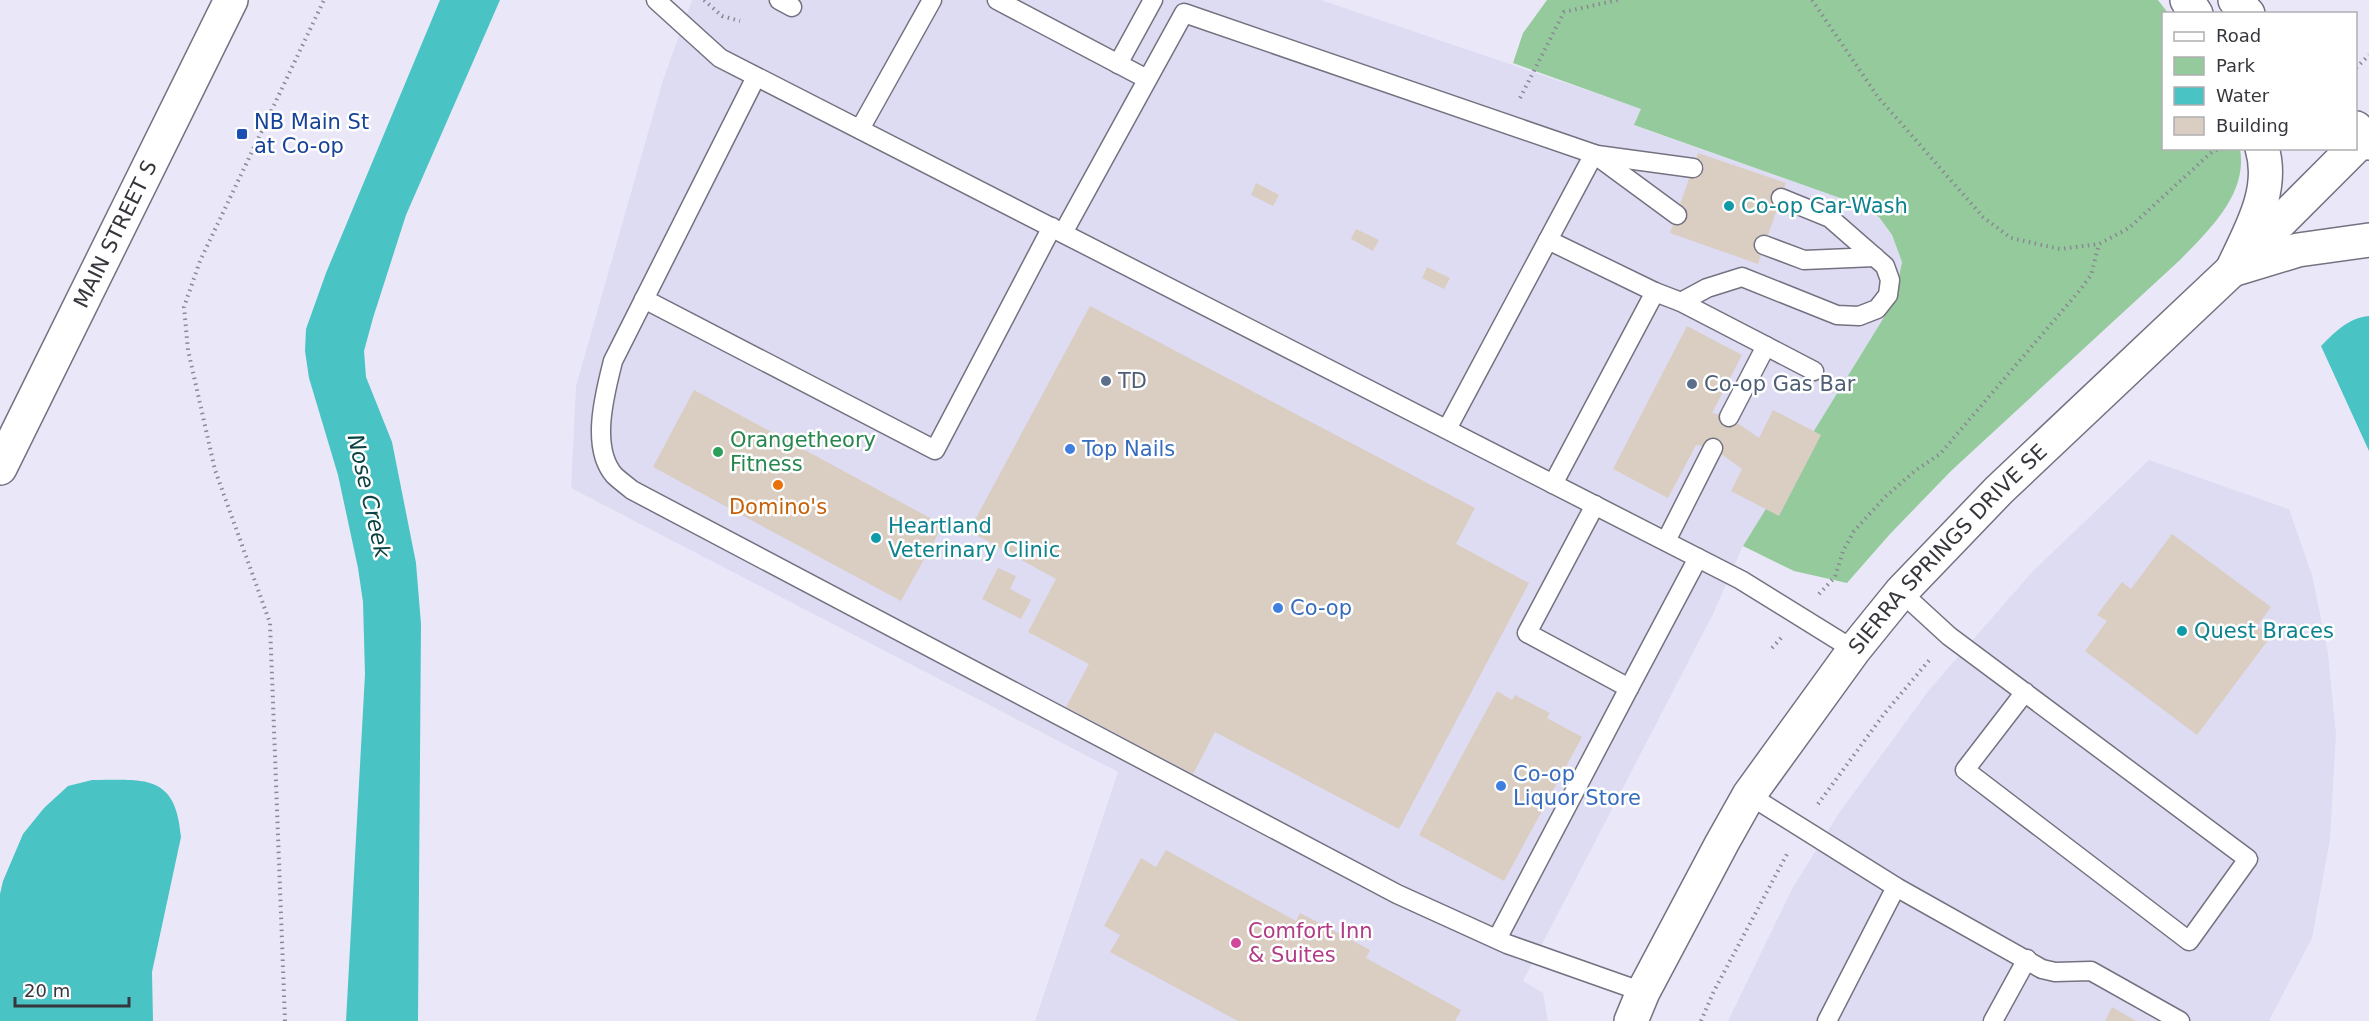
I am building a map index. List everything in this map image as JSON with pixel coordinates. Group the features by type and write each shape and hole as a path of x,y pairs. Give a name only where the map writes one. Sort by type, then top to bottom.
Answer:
{"street":[{"name":"MAIN STREET S","path":"0,468 231,0"},
{"path":"2235,0 2246,12"},
{"path":"2232,270 2257,216 2264,195 2265,156 2263,150"},
{"name":"SIERRA SPRINGS DRIVE SE","path":"1637,1007 1749,795 1854,650 1901,592 1999,490 2232,270 2351,150"},
{"path":"2232,270 2298,250 2369,240"}],"lane":[{"path":"656,0 720,58 1741,580 1854,650"},
{"path":"860,129 932,0"},
{"path":"997,0 1147,80"},
{"path":"1118,64 1152,0"},
{"path":"644,299 935,450 1057,230 1147,80 1184,13 1593,154 1693,168"},
{"path":"756,77 613,361 603,402 602,433 605,460 614,475 632,490 1397,894 1497,939 1637,1007"},
{"path":"1593,154 1677,215"},
{"path":"1447,429 1593,154"},
{"path":"1681,302 1707,288 1742,277 1837,315 1859,316 1877,309 1888,294 1890,280 1886,266 1830,218 1781,198"},
{"path":"1548,240 1655,292 1681,302 1814,371"},
{"path":"1764,245 1804,260 1875,257"},
{"path":"1553,484 1655,292"},
{"path":"1729,417 1766,346"},
{"path":"1666,541 1713,448"},
{"path":"1596,505 1527,633 1629,688"},
{"path":"1497,939 1698,558"},
{"path":"1901,592 1949,636 2025,692 2248,859 2189,941 1965,770 2025,692"},
{"path":"1749,795 1896,887 2042,969 2055,972 2091,971 2180,1021"},
{"path":"1827,1021 1896,887"},
{"path":"1993,1021 2027,960"}],"path":[{"path":"285,1021 270,623 215,470 188,350 184,307 200,261 324,0"},
{"path":"704,0 722,16 740,21"},
{"path":"1507,124 1564,12 1618,0"},
{"path":"1812,0 1878,97 1983,217 2011,238 2060,249 2099,244 2129,228 2216,150"},
{"path":"2357,66 2369,55"},
{"path":"1835,577 1843,551 1854,531 1885,497 1940,454 2080,290 2091,275 2099,244"}],"shaded area":[{"path":"692,0 1321,0 1642,109 1635,126 1857,204 1879,217 1892,236 1902,262 1894,301 1743,546 1713,614 1523,981 1543,993 1548,1021 1035,1021 1118,772 571,488 576,386 663,80"},
{"path":"2149,460 2289,509 2312,575 2328,653 2336,734 2330,839 2312,938 2269,1021 1728,1021 1792,889 1839,813 1929,690 2032,572"}],"green space":[{"path":"1547,0 2158,0 2167,12 2162,12 2162,150 2240,150 2241,165 2238,181 2232,196 2214,224 2180,260 1951,471 1890,534 1847,583 1794,571 1743,546 1894,301 1902,262 1892,235 1879,217 1857,204 1634,125 1641,109 1513,63 1523,33"}],"water":[{"name":"Nose Creek","path":"440,0 500,0 406,215 364,351 366,377 392,442 416,563 421,624 418,1021 346,1021 365,674 363,602 338,475 309,378 305,351 306,329 326,273"},
{"path":"2369,316 2369,451 2321,346 2348,323"},
{"path":"92,780 127,780 154,784 172,801 178,816 181,837 152,972 153,1021 0,1021 0,894 3,881 23,834 44,808 68,786"}],"building":[{"name":"Co-op Car-Wash","path":"1698,153 1786,183 1758,264 1670,233"},
{"path":"1256,183 1279,195 1273,206 1251,195"},
{"path":"1356,229 1379,240 1373,251 1351,239"},
{"path":"1427,267 1450,278 1444,289 1422,278"},
{"name":"Co-op","path":"1090,306 1475,508 1456,544 1529,583 1399,829 1215,732 1193,774 1066,707 1089,664 1028,632 1056,579 969,531"},
{"name":"Co-op Gas Bar","path":"1687,326 1742,355 1712,413 1729,417 1759,438 1773,410 1821,435 1779,516 1731,491 1742,469 1713,448 1696,445 1668,498 1613,469"},
{"path":"694,390 943,525 901,601 653,467"},
{"name":"Quest Braces","path":"2172,534 2271,607 2257,626 2271,636 2197,735 2085,651 2107,621 2097,615 2122,582 2131,589"},
{"path":"998,568 1016,576 1010,589 1031,600 1021,619 982,599"},
{"name":"Co-op Liquor Store","path":"1497,691 1512,700 1515,695 1550,713 1547,718 1582,737 1504,881 1419,835"},
{"name":"Comfort Inn & Suites","path":"1166,850 1296,921 1300,913 1370,950 1366,958 1461,1010 1455,1021 1238,1021 1110,952 1120,935 1104,926 1141,858 1156,867"},
{"path":"2112,1007 2136,1021 2105,1021"}],"place":[{"name":"NB Main St at Co-op","path":"242,134"},
{"name":"Co-op Car-Wash","path":"1729,206"},
{"name":"TD","path":"1106,381"},
{"name":"Co-op Gas Bar","path":"1692,384"},
{"name":"Top Nails","path":"1070,449"},
{"name":"Orangetheory Fitness","path":"718,452"},
{"name":"Domino's","path":"778,485"},
{"name":"Heartland Veterinary Clinic","path":"876,538"},
{"name":"Co-op","path":"1278,608"},
{"name":"Quest Braces","path":"2182,631"},
{"name":"Co-op Liquor Store","path":"1501,786"},
{"name":"Comfort Inn & Suites","path":"1236,943"}]}
